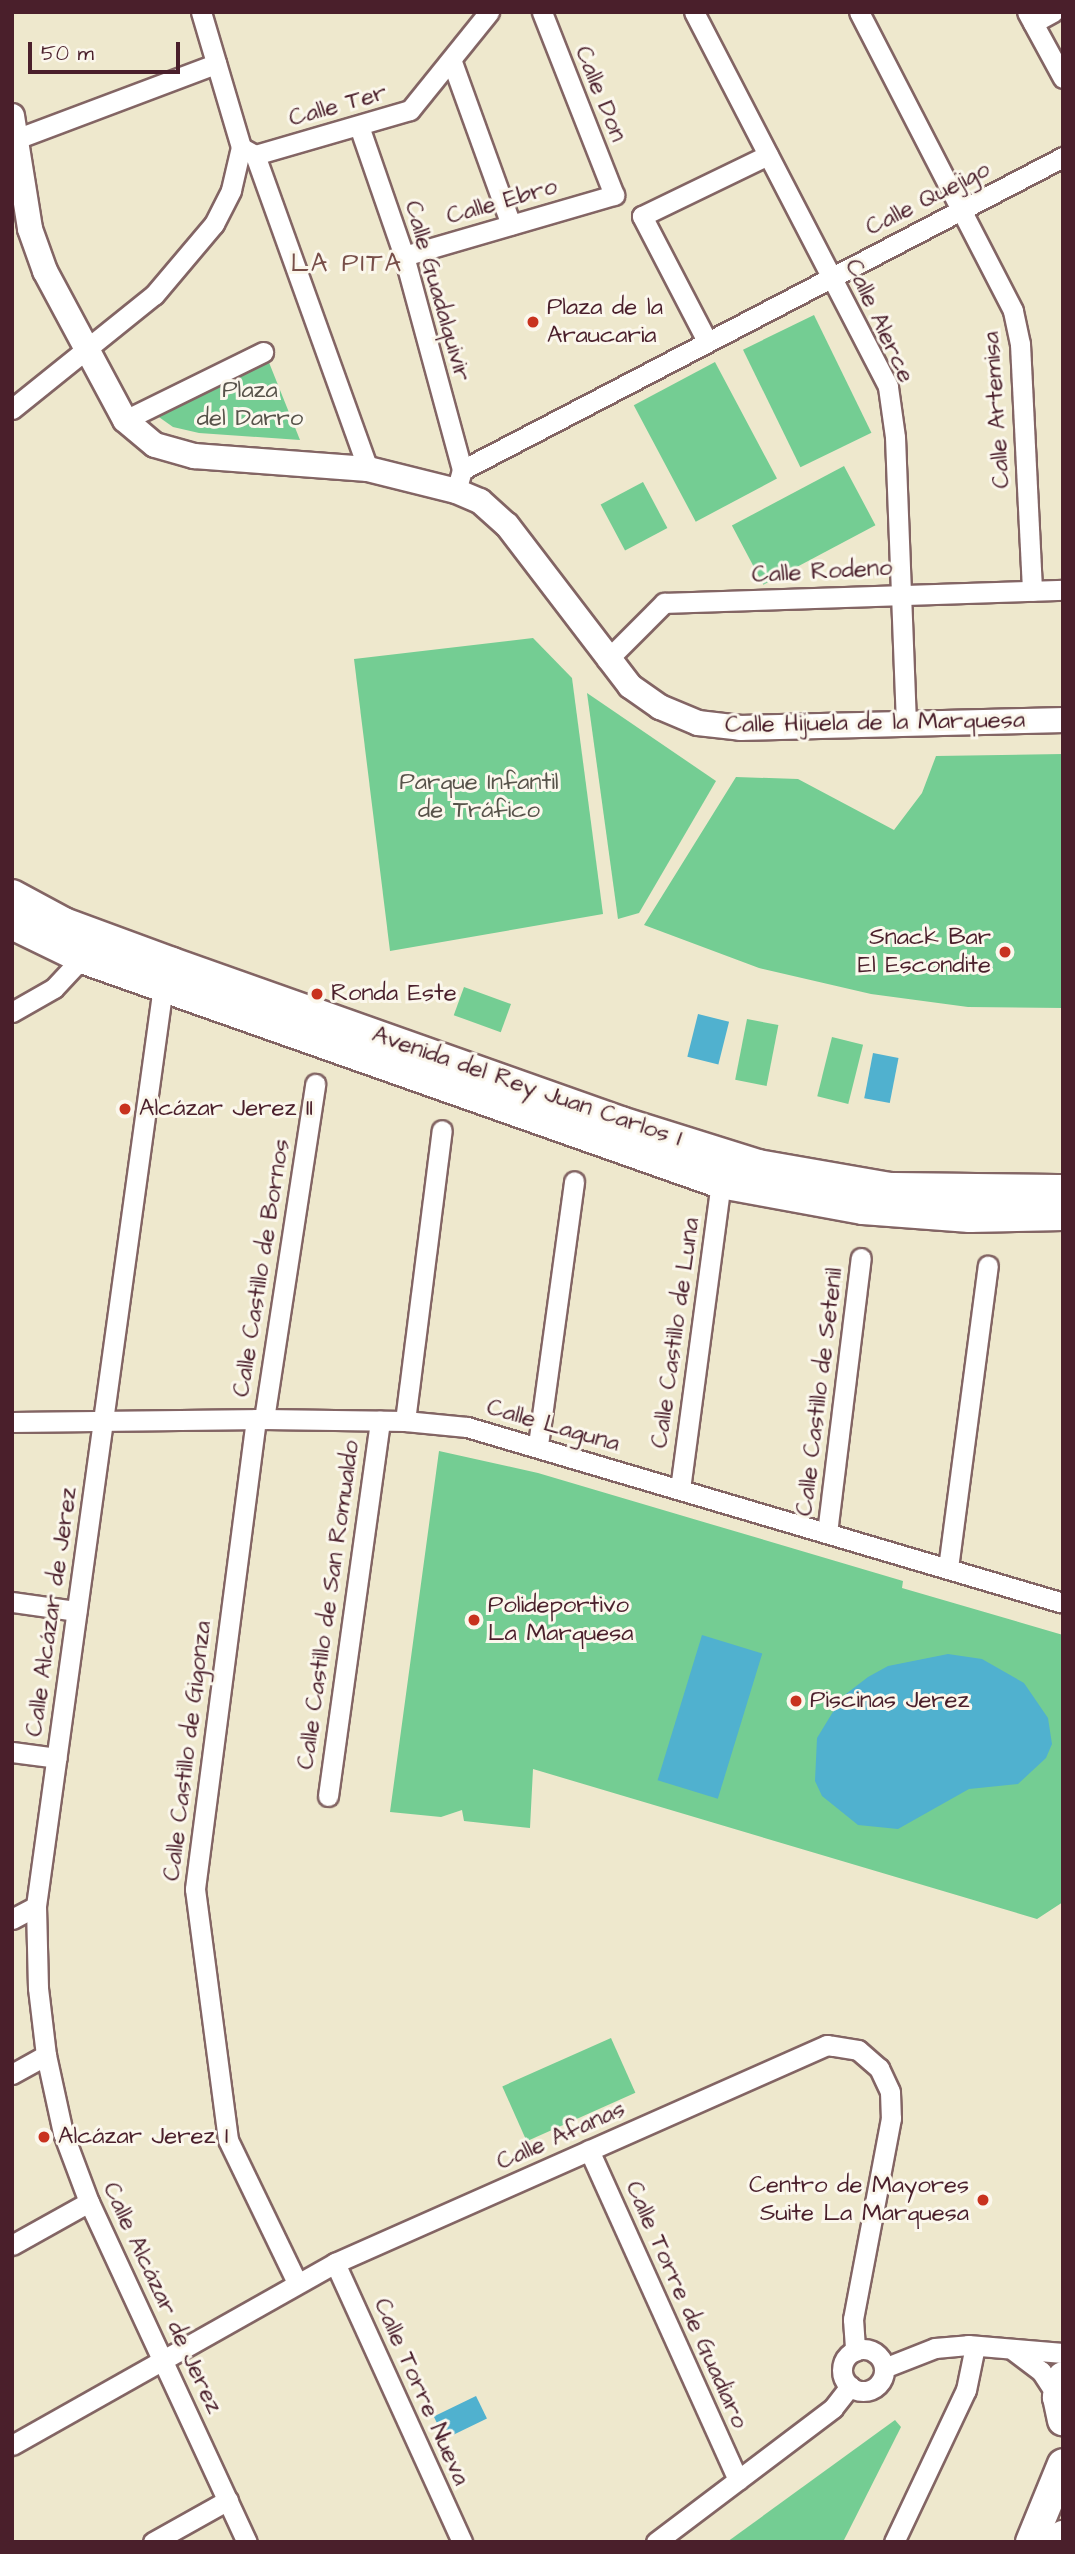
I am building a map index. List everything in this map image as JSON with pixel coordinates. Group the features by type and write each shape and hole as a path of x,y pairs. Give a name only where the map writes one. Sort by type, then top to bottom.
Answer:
{"main road":[{"name":"Avenida del Rey Juan Carlos I","path":"12,895 64,923 172,963 621,1122 758,1165 890,1188 1063,1190"},
{"name":"Avenida del Rey Juan Carlos I","path":"12,924 82,958 721,1183 863,1209 970,1217 1063,1215"},
{"path":"1031,2542 1063,2464"},
{"path":"1060,2542 1063,2536"}],"street":[{"path":"201,12 216,64 368,469"},
{"name":"Calle Ter","path":"248,151 359,126 410,110 452,62 489,12"},
{"name":"Calle Don","path":"542,12 614,195"},
{"name":"Calle Alerce","path":"694,12 888,387 895,437 906,724"},
{"name":"Calle Artemisa","path":"859,12 1013,311 1020,344 1031,590"},
{"path":"1053,12 1030,18 1063,78"},
{"path":"452,62 511,225"},
{"path":"14,128 216,64"},
{"name":"Calle Guadalquivir","path":"359,126 404,256 459,480"},
{"name":"Calle Hijuela de la Marquesa","path":"14,128 17,182 45,271 125,420 155,445 194,456 368,469 459,480 508,525 607,660 630,686 660,707 698,723 741,728 1063,720"},
{"path":"12,409 119,327 188,259 231,190 248,151"},
{"path":"707,341 642,216 768,155"},
{"name":"Calle Quejigo","path":"459,480 707,341 1063,157"},
{"name":"Calle Ebro","path":"404,256 614,195"},
{"path":"125,420 263,352"},
{"name":"Calle Rodeno","path":"607,660 664,603 900,593 1063,590"},
{"path":"12,1012 54,988 82,958"},
{"name":"Calle Alcázar de Jerez","path":"163,986 36,1906 38,1988 46,2055 63,2133 89,2202 247,2542"},
{"name":"Calle Castillo de Bornos","path":"260,1419 315,1084"},
{"path":"405,1420 442,1130"},
{"path":"538,1445 574,1181"},
{"name":"Calle Castillo de Luna","path":"680,1489 721,1183"},
{"name":"Calle Castillo de Setenil","path":"827,1533 861,1258"},
{"path":"948,1568 988,1266"},
{"name":"Calle Castillo de Gigonza","path":"260,1419 195,1889 228,2140 297,2283"},
{"name":"Calle Laguna","path":"12,1422 405,1420 467,1427 538,1445 1063,1602"},
{"name":"Calle Castillo de San Romualdo","path":"328,1796 380,1421"},
{"path":"12,1602 76,1611"},
{"path":"15,1754 57,1758"},
{"path":"12,1919 36,1906"},
{"name":"Calle Afanas","path":"12,2445 164,2362 335,2263 827,2045 858,2050 879,2067 890,2092 891,2118 852,2319 855,2351"},
{"path":"12,2074 46,2055"},
{"name":"Calle Torre de Guadiaro","path":"589,2150 738,2480"},
{"path":"12,2245 89,2202"},
{"name":"Calle Torre Nueva","path":"335,2263 462,2542"},
{"path":"884,2368 935,2348 975,2346 1063,2353"},
{"path":"894,2542 966,2390 975,2346"},
{"path":"855,2351 876,2353 884,2368 883,2378 873,2389 860,2391 849,2386 842,2365 855,2351"},
{"path":"1013,2351 1041,2371 1061,2398"},
{"path":"656,2542 833,2408 849,2386"},
{"path":"153,2542 228,2500"}],"green space":[{"path":"814,315 871,433 800,467 743,350"},
{"name":"Plaza del Darro","path":"268,360 300,440 199,433 173,427 156,415"},
{"path":"715,362 777,479 696,522 634,405"},
{"path":"844,466 875,525 763,585 732,526"},
{"path":"643,482 667,528 625,550 601,505"},
{"name":"Parque Infantil de Tráfico","path":"533,638 572,678 603,914 390,951 354,659"},
{"path":"587,693 716,781 639,913 618,919"},
{"path":"1063,754 1063,1008 968,1007 871,994 759,968 644,925 736,777 798,779 894,830 922,793 936,756"},
{"path":"464,987 511,1004 501,1032 454,1015"},
{"path":"747,1019 778,1025 767,1086 735,1080"},
{"path":"832,1037 863,1045 848,1104 817,1096"},
{"name":"Piscinas Jerez","path":"439,1451 538,1473 903,1581 902,1588 1063,1635 1063,1902 1037,1919 533,1769 530,1828 464,1821 462,1810 441,1817 390,1812"},
{"path":"611,2038 635,2093 527,2141 502,2086"},
{"path":"895,2420 901,2427 843,2542 727,2542"}],"water":[{"path":"698,1014 729,1022 718,1064 687,1057"},
{"path":"873,1053 899,1058 890,1103 864,1098"},
{"path":"702,1635 762,1653 718,1799 658,1780"},
{"path":"948,1654 982,1659 1024,1683 1048,1718 1052,1744 1046,1758 1018,1784 969,1789 898,1829 858,1825 822,1796 815,1781 817,1738 842,1697 868,1677 888,1666"},
{"path":"476,2396 487,2418 445,2439 434,2417"}],"place":[{"name":"Plaza de la Araucaria","path":"533,322"},
{"name":"Snack Bar El Escondite","path":"1005,952"},
{"name":"Ronda Este","path":"317,994"},
{"name":"Alcázar Jerez II","path":"125,1109"},
{"name":"Polideportivo La Marquesa","path":"474,1620"},
{"name":"Piscinas Jerez","path":"796,1701"},
{"name":"Alcázar Jerez I","path":"44,2137"},
{"name":"Centro de Mayores Suite La Marquesa","path":"983,2200"}],"district":[{"name":"LA PITA","path":"347,264"}]}
